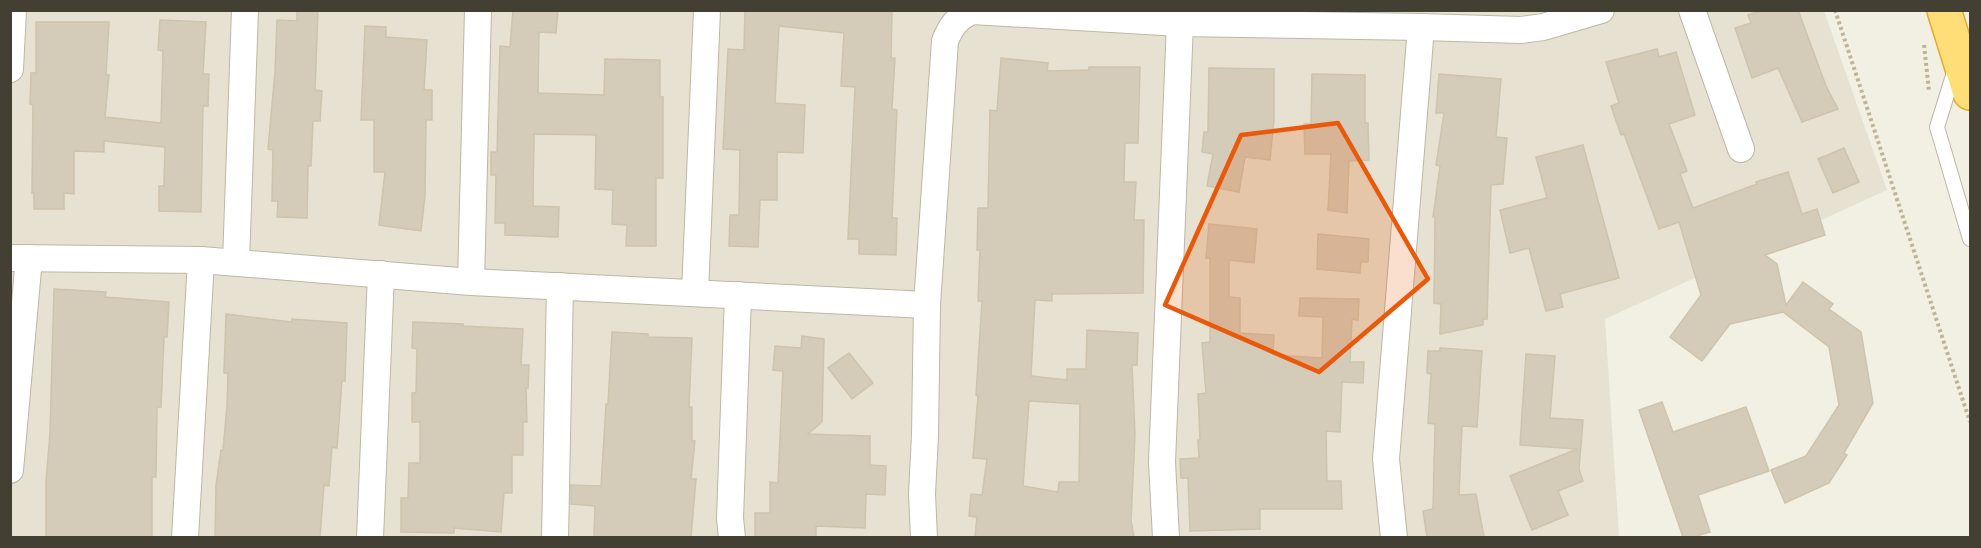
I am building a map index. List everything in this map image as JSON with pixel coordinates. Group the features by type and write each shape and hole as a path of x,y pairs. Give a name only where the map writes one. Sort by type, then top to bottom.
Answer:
{"highway":[{"path":"1944,10 1971,93"}],"street":[{"path":"10,69 13,10"},
{"path":"236,262 245,10"},
{"path":"471,282 478,10"},
{"path":"695,293 707,10"},
{"path":"924,537 921,494 925,435 927,305 945,41 950,28 959,17 972,11 1180,23 1521,30 1543,27 1601,10"},
{"path":"1692,10 1741,149"},
{"path":"1166,537 1162,462 1180,23"},
{"path":"1394,537 1386,459 1421,27"},
{"path":"10,470 20,258 201,260 471,282 927,305"},
{"path":"185,537 201,260"},
{"path":"370,537 381,273"},
{"path":"555,537 560,286"},
{"path":"732,537 730,518 738,295"}],"lane":[{"path":"1959,57 1937,127 1971,239"}],"path":[{"path":"1835,10 1971,422"},
{"path":"1923,35 1926,81 1937,127"}],"highlighted area":[{"path":"1338,123 1428,279 1319,372 1165,305 1241,135"}],"shaded area":[{"path":"10,11 1824,11 1887,190 1605,319 1619,537 11,537"}],"building":[{"path":"297,10 318,10 315,90 322,91 320,121 313,121 311,166 308,166 307,218 277,217 278,201 272,201 273,150 268,149 277,20 297,21"},
{"path":"513,10 558,10 556,33 539,32 538,93 604,95 605,59 660,60 660,97 663,97 663,178 656,178 656,246 626,246 627,225 612,224 613,190 595,189 596,135 534,134 533,206 559,207 558,237 505,235 505,223 495,223 496,175 491,175 491,152 497,152 500,46 510,47"},
{"path":"745,10 892,10 891,58 895,58 892,109 897,110 892,218 897,218 896,255 859,254 859,239 848,239 855,87 841,86 844,33 779,26 775,103 805,105 803,153 777,152 777,200 760,200 758,247 729,246 730,215 739,215 740,150 723,149 728,49 744,50"},
{"path":"1763,10 1798,10 1826,86 1838,109 1802,122 1778,68 1752,78 1735,28 1751,23 1748,15"},
{"path":"160,20 206,22 203,74 209,74 208,106 203,106 201,212 159,211 159,186 164,186 165,147 104,141 104,152 74,151 74,194 64,193 64,209 34,209 34,193 32,193 33,105 30,104 31,73 36,73 36,22 109,22 106,75 109,75 105,117 161,123 163,51 158,50"},
{"path":"365,26 386,27 386,37 427,40 424,90 432,90 432,120 426,120 425,196 421,231 379,225 385,172 374,172 374,120 361,120"},
{"path":"1657,49 1659,57 1676,52 1695,115 1669,124 1687,171 1680,174 1693,208 1757,184 1756,182 1788,172 1802,214 1817,209 1825,235 1765,255 1777,264 1786,305 1803,282 1833,304 1829,309 1861,332 1873,403 1844,453 1847,455 1829,483 1785,503 1771,470 1806,456 1839,405 1829,347 1783,312 1730,324 1702,361 1670,337 1701,295 1679,222 1659,229 1624,134 1621,135 1611,106 1619,103 1606,62"},
{"path":"1001,58 1048,63 1047,71 1089,70 1089,67 1140,67 1138,143 1125,143 1124,182 1136,182 1134,220 1144,220 1143,293 1052,294 1052,301 1035,300 1031,376 1067,380 1067,369 1086,369 1087,330 1138,333 1137,365 1132,365 1135,434 1131,521 1134,537 975,537 977,517 969,516 971,494 982,495 987,459 973,458 982,301 978,301 980,250 977,250 978,208 988,208 990,110 997,111","holes":["1029,401 1080,404 1079,482 1059,482 1058,492 1023,486"]},
{"path":"1209,68 1274,69 1274,120 1270,160 1245,157 1239,192 1207,186 1213,154 1202,152 1204,132 1208,132"},
{"path":"1312,74 1365,75 1365,123 1368,123 1369,160 1349,161 1347,213 1328,210 1331,154 1305,154 1304,124 1311,124"},
{"path":"1439,74 1501,79 1496,137 1507,138 1503,184 1491,185 1487,319 1483,319 1483,325 1440,334 1441,304 1434,303 1435,217 1433,217 1440,166 1436,165 1444,113 1436,113"},
{"path":"1583,145 1619,278 1560,294 1563,307 1546,311 1529,248 1510,253 1500,210 1547,198 1536,157"},
{"path":"1844,148 1859,182 1833,193 1818,159"},
{"path":"1209,224 1257,229 1254,263 1229,260 1229,297 1240,298 1240,333 1274,335 1273,355 1322,358 1323,317 1299,316 1300,298 1359,299 1358,320 1352,319 1350,362 1364,362 1363,383 1342,382 1340,432 1326,431 1327,481 1341,481 1342,509 1260,509 1260,529 1190,531 1188,478 1181,478 1180,459 1199,458 1198,394 1206,393 1202,343 1210,342 1210,258 1206,258"},
{"path":"1318,234 1369,239 1368,262 1361,262 1360,273 1317,269"},
{"path":"54,289 106,292 105,297 169,302 167,337 164,337 161,407 157,407 156,477 152,477 152,537 46,537 46,481 50,433"},
{"path":"226,314 292,322 292,319 347,323 345,381 342,381 337,448 332,447 329,486 324,485 320,537 215,537 216,485 221,450 223,450 227,406 228,373 224,373"},
{"path":"413,322 523,329 521,365 529,365 528,388 526,388 527,422 523,422 523,455 512,455 512,493 504,493 501,532 454,528 454,533 401,532 401,498 408,498 409,463 420,463 420,422 412,422 412,393 416,393 417,349 412,348"},
{"path":"612,332 648,334 648,337 692,338 689,407 692,407 692,441 695,441 691,479 696,479 691,537 594,537 595,506 571,504 571,485 601,486"},
{"path":"802,336 824,339 822,422 808,434 870,436 870,465 886,466 885,495 866,494 865,528 816,526 816,537 755,537 755,513 770,513 770,482 778,483 783,371 773,370 775,346 801,348"},
{"path":"1440,348 1482,351 1477,427 1462,426 1459,495 1476,494 1484,537 1427,537 1423,511 1433,509 1435,424 1428,423 1431,374 1427,373 1428,351 1440,351"},
{"path":"849,353 873,383 852,399 828,368"},
{"path":"1526,354 1555,356 1550,418 1583,420 1579,469 1583,481 1558,491 1568,515 1532,530 1510,476 1577,449 1520,445"},
{"path":"1662,402 1673,432 1746,407 1769,471 1698,495 1710,532 1693,537 1683,537 1639,410"}]}
